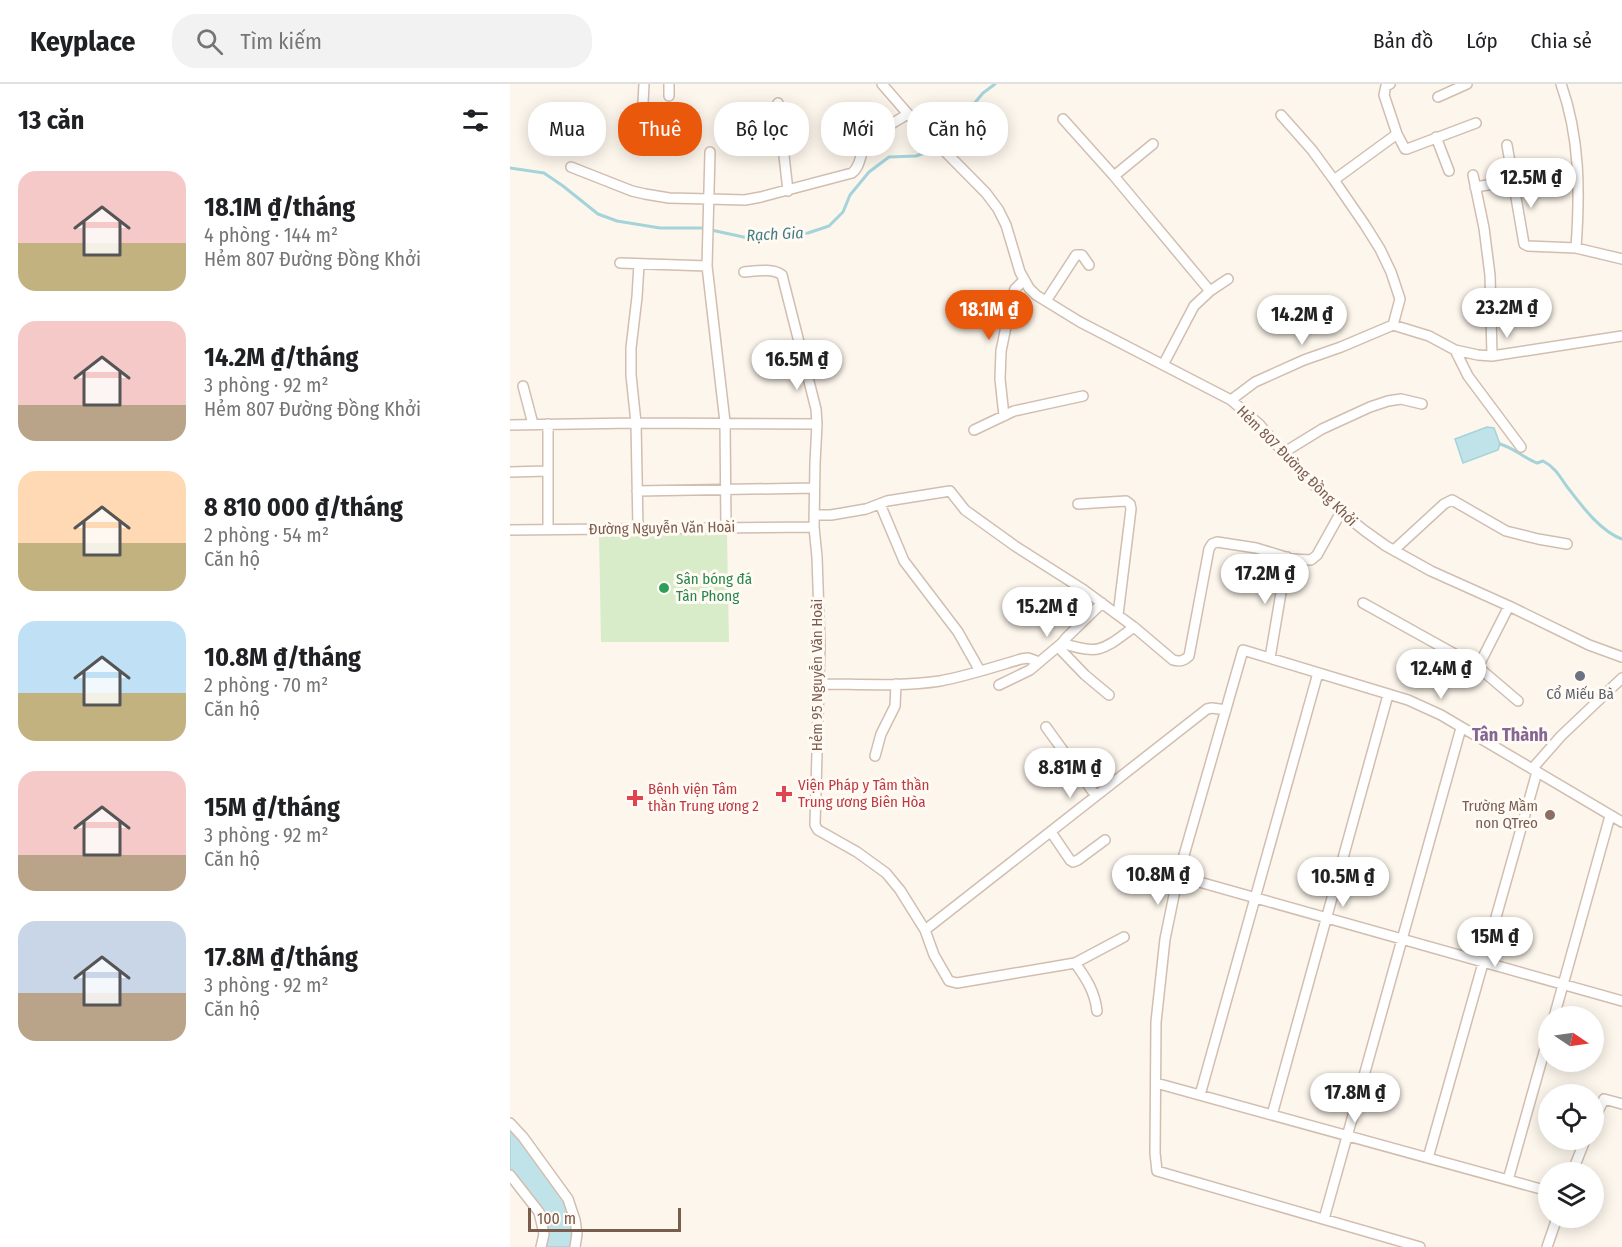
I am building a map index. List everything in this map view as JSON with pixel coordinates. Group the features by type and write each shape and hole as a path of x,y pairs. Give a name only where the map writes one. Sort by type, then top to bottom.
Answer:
{"street":[{"path":"643,102 644,84"},
{"path":"669,84 669,96"},
{"path":"882,84 907,113"},
{"path":"1390,84 1386,86 1384,95 1397,134 1407,150 1476,123"},
{"path":"1438,97 1467,84"},
{"path":"1561,84 1568,104 1578,156 1579,207 1576,248"},
{"path":"571,167 645,194 669,198 745,200 852,173 858,168 862,153 871,140 907,115"},
{"path":"1281,115 1334,180 1380,249 1400,299 1393,325"},
{"path":"1063,120 1114,176 1210,291"},
{"path":"1334,180 1397,134"},
{"path":"1436,137 1449,171"},
{"path":"1114,176 1153,144"},
{"path":"1508,146 1525,246 1576,248 1622,259"},
{"path":"710,152 707,266 724,423 726,528"},
{"path":"784,156 788,191"},
{"name":"Hẻm 807 Đường Đồng Khởi","path":"949,156 998,208 1006,225 1020,272 1036,295 1080,322 1231,400 1259,424 1283,453 1341,512 1394,550 1431,571 1589,645 1622,657"},
{"path":"1473,176 1484,228 1490,275 1491,356"},
{"path":"1475,187 1513,181"},
{"path":"1046,301 1076,255 1082,255 1089,265"},
{"path":"620,263 707,266"},
{"path":"638,528 636,423 631,348 639,264"},
{"name":"Hẻm 95 Nguyễn Văn Hoài","path":"744,272 775,271 782,275 816,409 814,526 820,645 815,825 818,830 857,852 886,873 926,930 934,955 949,981 957,983 1075,963"},
{"path":"1163,365 1194,306 1228,279"},
{"path":"1004,416 1000,379 1001,351 1012,297 1015,289 1024,280"},
{"path":"1231,400 1255,382 1393,325 1430,336 1455,350 1491,356 1622,336"},
{"path":"1455,350 1468,376 1521,447"},
{"path":"523,387 533,424"},
{"path":"974,430 1026,408 1083,396"},
{"path":"1283,453 1322,429 1370,407 1401,399 1422,404"},
{"path":"548,424 548,529"},
{"path":"510,425 817,424"},
{"path":"510,472 548,471"},
{"path":"637,491 814,488"},
{"path":"814,515 857,510 887,501 950,491 965,510 1015,546 1084,590 1134,627 1173,660 1179,662 1190,656 1209,549 1212,544 1217,542 1311,560 1317,555 1341,512"},
{"path":"1394,550 1444,504 1452,500 1506,531 1567,544"},
{"path":"1078,504 1126,501 1130,504 1118,615"},
{"path":"880,504 904,561 958,632 980,671"},
{"name":"Đường Nguyễn Văn Hoài","path":"510,530 814,526"},
{"path":"1270,658 1287,557"},
{"path":"999,685 1030,670 1060,645 1102,603"},
{"path":"1363,603 1478,667 1518,700"},
{"path":"1478,667 1509,606"},
{"path":"1060,645 1083,650 1106,648 1134,627"},
{"path":"1060,645 1085,675 1109,695"},
{"path":"1420,1247 1394,1243 1324,1219 1157,1171 1155,1153 1156,1022 1162,959 1179,876 1243,650 1425,707 1622,822"},
{"path":"819,684 896,684 938,681 1021,659 1028,658 1039,662"},
{"path":"1200,1095 1318,673"},
{"path":"1428,1158 1534,770 1561,736 1622,678"},
{"path":"875,756 881,734 895,706 896,684"},
{"path":"1272,1115 1388,694"},
{"path":"926,930 1207,709 1226,710"},
{"path":"1046,726 1096,796"},
{"path":"1324,1219 1461,728"},
{"path":"1557,1006 1610,816"},
{"path":"1051,831 1073,862 1105,840"},
{"path":"1179,876 1622,1001"},
{"path":"1097,1011 1096,998 1091,986 1075,963 1124,937"},
{"path":"1508,1180 1538,1072"},
{"path":"1156,1083 1538,1188"},
{"path":"1604,1099 1622,1104"},
{"path":"510,1124 523,1137 568,1199 575,1220 577,1234 575,1247"},
{"path":"510,1175 538,1212 544,1234 541,1247"},
{"path":"1547,1247 1554,1228"}],"green space":[{"name":"Sân bóng đá Tân Phong","path":"727,533 729,642 601,642 599,535"}],"water":[{"path":"1487,427 1494,428 1500,444 1498,450 1463,463 1455,439"},
{"path":"510,1128 554,1184 568,1208 573,1232 571,1247 545,1247 547,1237 523,1185 510,1169"}],"waterway":[{"name":"Rạch Gia","path":"510,168 544,173 598,214 617,221 660,228 702,228 748,238 808,233 829,226 843,212 850,195 869,172 889,157 916,156 927,152 952,130 983,93 995,84"},
{"path":"1500,444 1537,463 1543,461 1551,466 1592,517 1622,539"}],"place":[{"name":"Sân bóng đá Tân Phong","path":"664,588"},
{"name":"Cổ Miếu Bà","path":"1580,676"},
{"name":"Viện Pháp y Tâm thần Trung ương Biên Hòa","path":"784,794"},
{"name":"Bệnh viện Tâm thần Trung ương 2","path":"635,798"},
{"name":"Trường Mầm non QTreo","path":"1550,815"}],"district":[{"name":"Tân Thành","path":"1510,735"}]}
